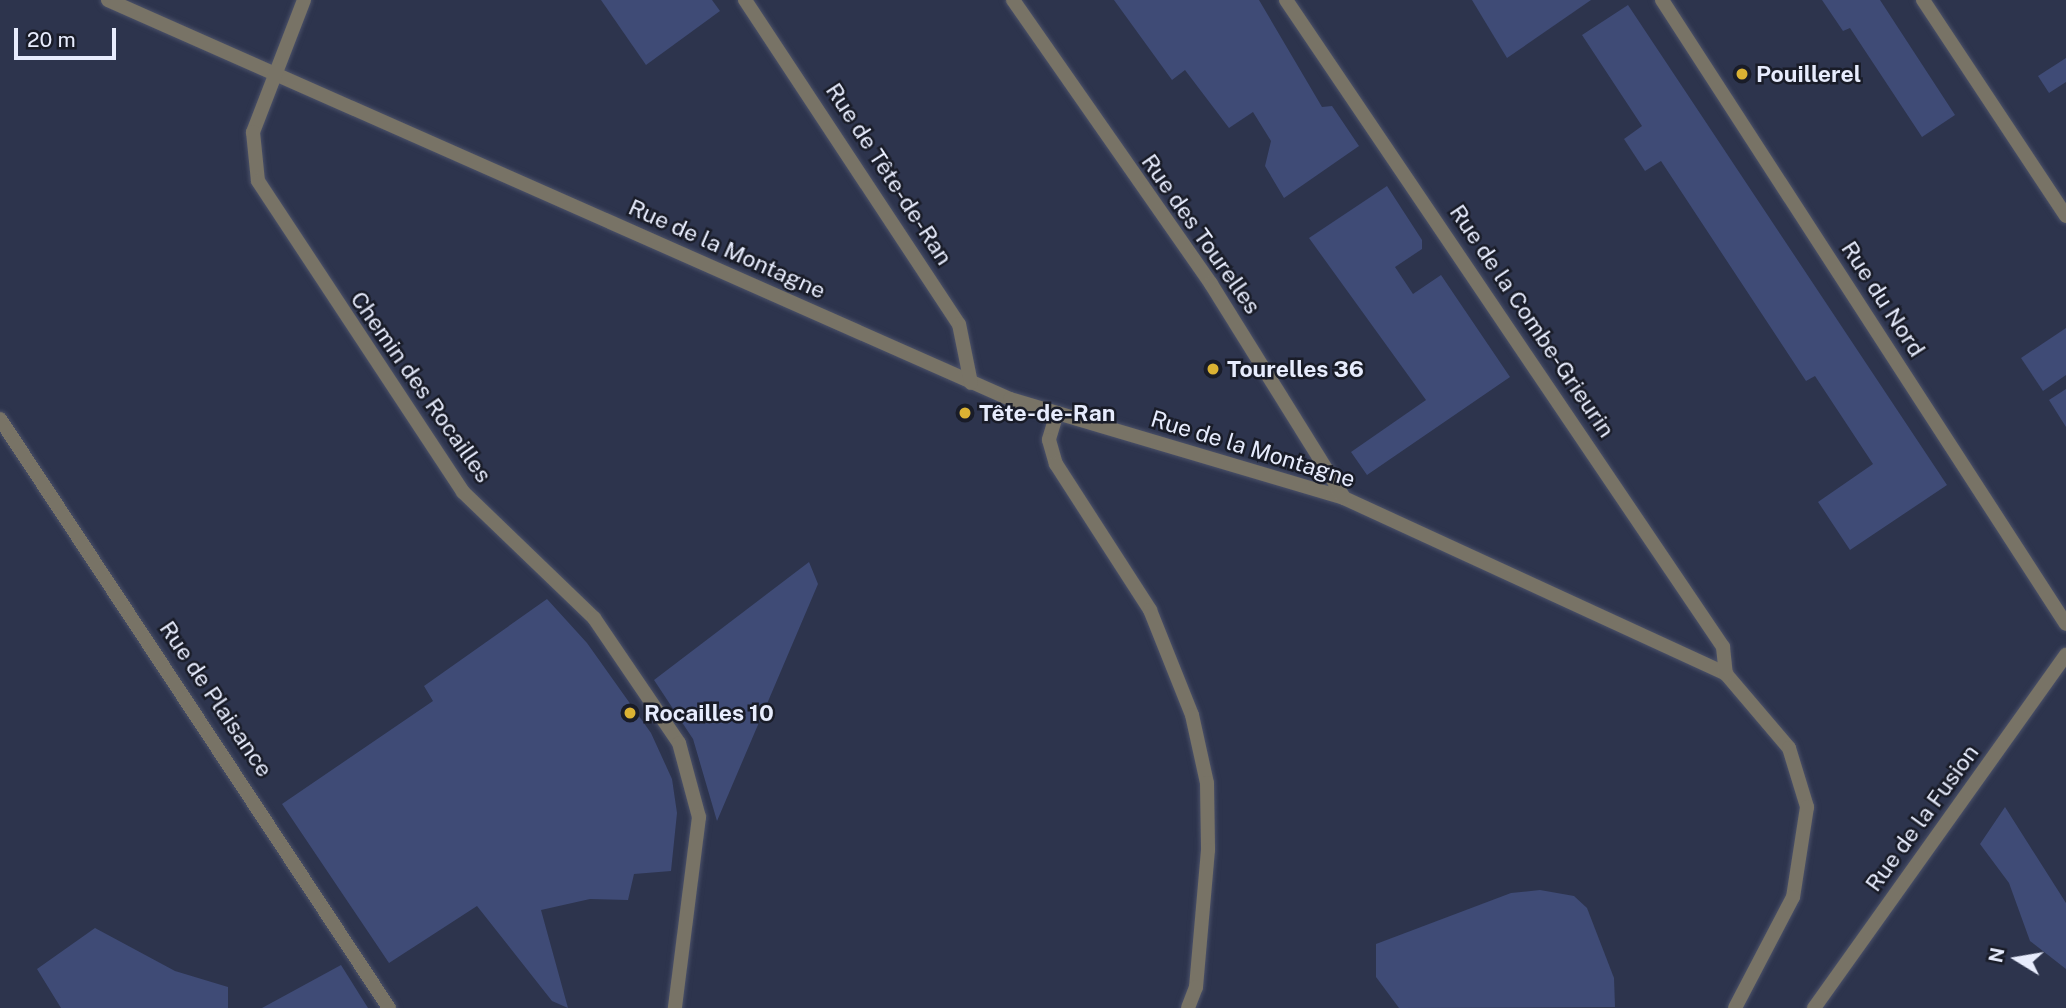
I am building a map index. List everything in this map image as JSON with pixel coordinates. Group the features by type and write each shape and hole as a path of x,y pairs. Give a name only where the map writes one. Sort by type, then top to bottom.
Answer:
{"street":[{"name":"Rue de la Montagne","path":"108,0 971,383 1057,413 1343,498 1726,674 1789,748 1807,807 1793,897 1735,1008"},
{"name":"Chemin des Rocailles","path":"304,0 272,71 251,155 258,181 285,228 463,492 594,618 679,743 699,817 676,1008"},
{"name":"Rue de Tête-de-Ran","path":"745,0 959,324 971,383"},
{"name":"Rue des Tourelles","path":"1013,0 1211,284 1343,498"},
{"name":"Rue de la Combe-Grieurin","path":"1286,0 1723,647 1726,674"},
{"name":"Rue du Nord","path":"1662,0 2066,624"},
{"path":"1923,0 2066,216"},
{"path":"1057,413 1049,440 1056,464 1150,610 1192,715 1207,783 1208,850 1196,987 1188,1008"},
{"name":"Rue de Plaisance","path":"0,419 388,1008"},
{"name":"Rue de la Fusion","path":"1814,1008 2066,655"}],"shaded area":[{"path":"601,0 712,0 720,11 646,65"},
{"path":"1114,0 1259,0 1322,107 1332,106 1359,146 1284,198 1265,166 1271,141 1253,112 1229,128 1185,70 1172,80"},
{"path":"1472,0 1591,0 1507,58"},
{"path":"1822,0 1880,0 1955,115 1922,137 1850,28 1843,31"},
{"path":"1628,5 1947,485 1850,550 1818,502 1873,464 1815,376 1806,381 1661,161 1645,171 1624,139 1642,126 1582,35"},
{"path":"2066,58 2066,82 2049,93 2038,76"},
{"path":"1387,186 1422,240 1422,249 1395,267 1413,294 1441,275 1510,377 1367,475 1351,452 1426,400 1309,238"},
{"path":"2066,328 2066,375 2043,391 2021,358"},
{"path":"2066,389 2066,427 2049,400"},
{"path":"809,562 818,584 717,821 693,739 654,680"},
{"path":"547,599 587,643 651,733 672,779 677,813 671,871 634,874 628,900 590,899 541,910 568,1008 552,1001 477,906 389,963 282,804 433,701 424,686"},
{"path":"2005,807 2066,903 2066,969 2030,941 2009,883 1980,844"},
{"path":"1540,890 1574,896 1587,908 1614,978 1615,1007 1399,1008 1376,977 1376,944 1511,893"},
{"path":"95,928 175,971 228,987 228,1008 61,1008 37,969"},
{"path":"341,965 368,1008 262,1008"}],"place":[{"name":"Pouillerel","path":"1742,74"},
{"name":"Tourelles 36","path":"1213,369"},
{"name":"Tête-de-Ran","path":"965,413"},
{"name":"Rocailles 10","path":"630,713"}]}
